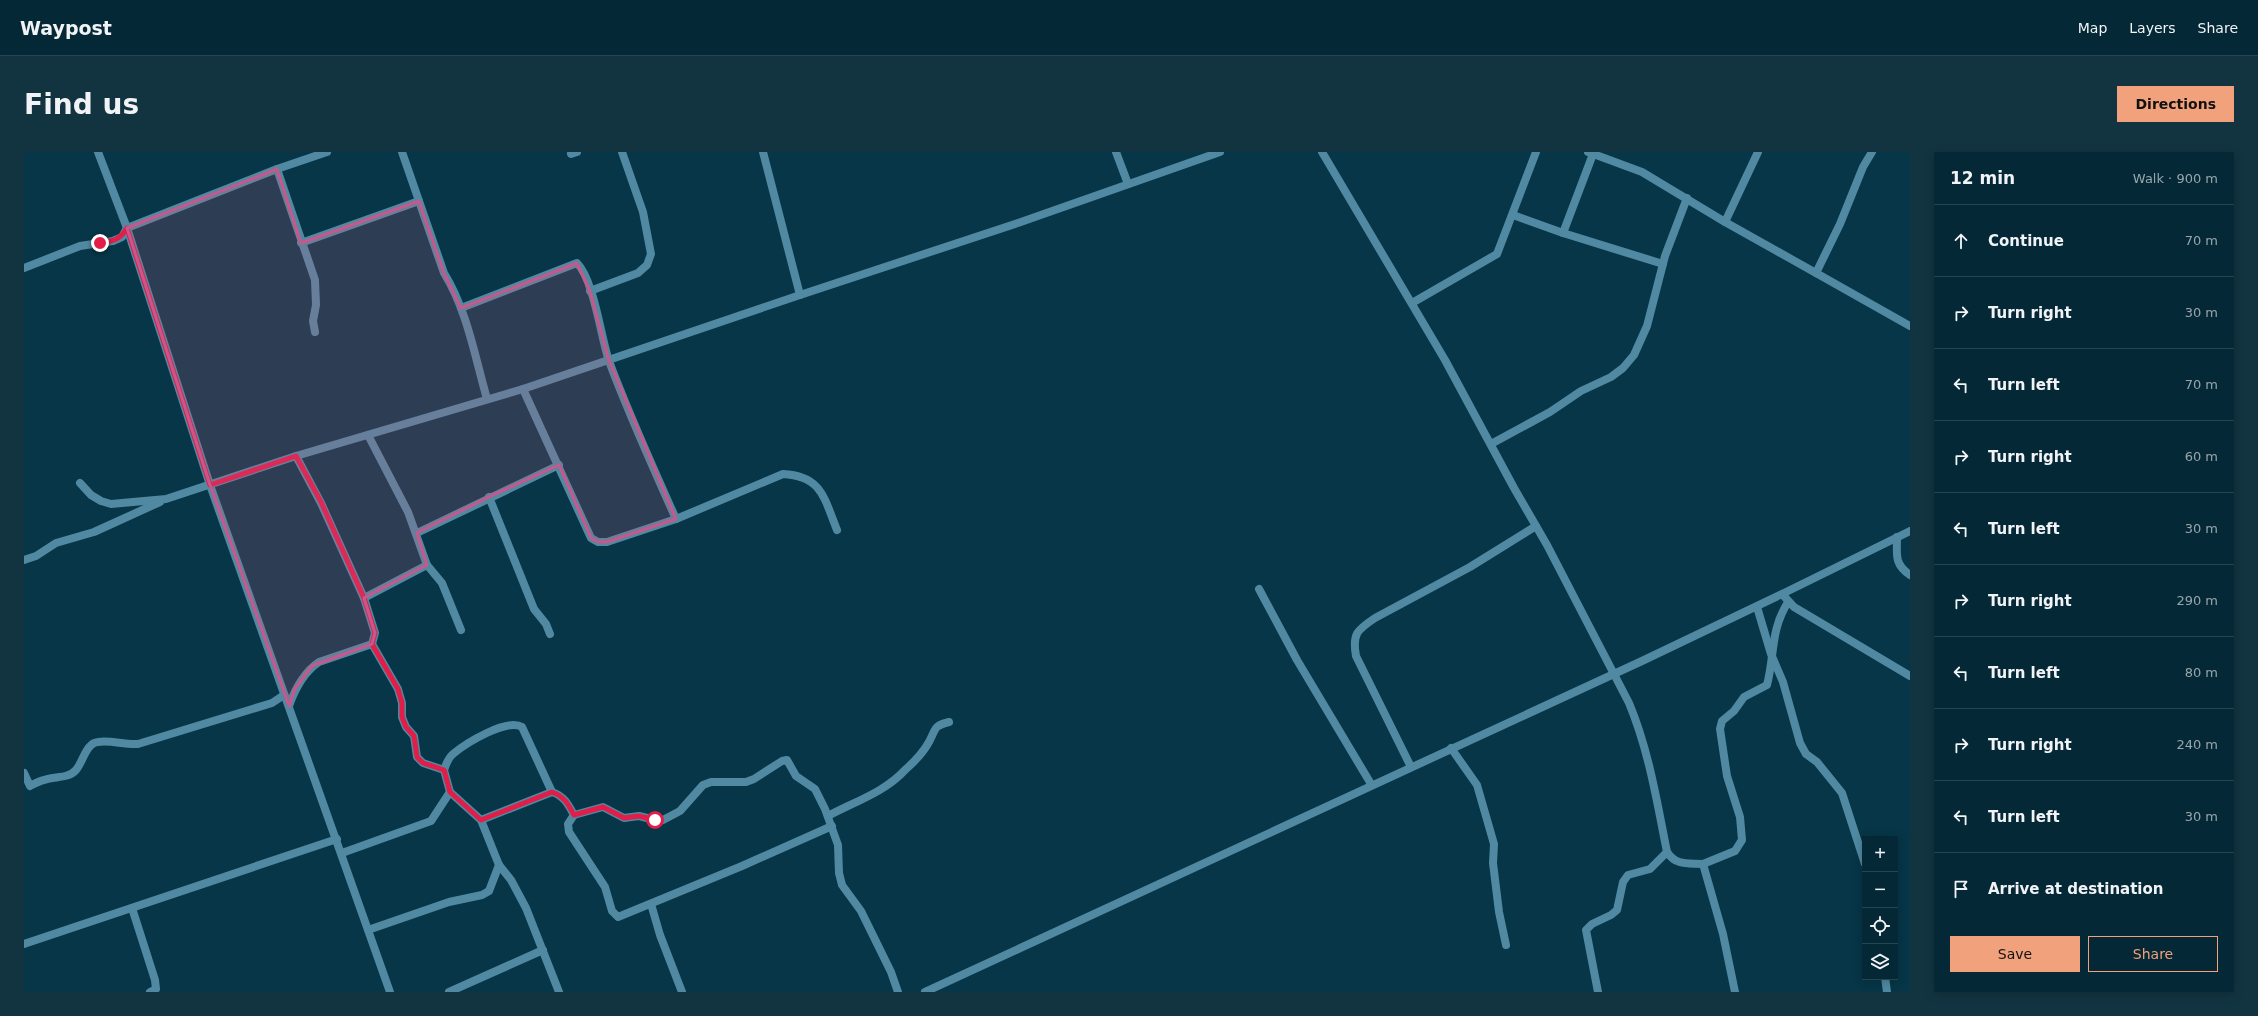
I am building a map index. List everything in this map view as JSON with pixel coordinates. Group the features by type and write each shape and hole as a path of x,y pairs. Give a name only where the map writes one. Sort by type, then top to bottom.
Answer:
{"street":[{"path":"98,152 127,228 210,485 284,695 342,853 390,992"},
{"path":"24,268 80,246 112,241 122,237 127,228 276,169 327,152"},
{"path":"402,152 444,272 452,286 461,308 487,399"},
{"path":"590,291 638,273 646,264 651,254 643,212 622,152"},
{"path":"763,152 800,295"},
{"path":"1116,152 1128,184"},
{"path":"24,560 36,556 56,543 94,532 166,499 296,456 523,389 1220,152"},
{"path":"1322,152 1445,360 1536,526 1613,673 1639,727 1655,790 1667,852 1672,860 1679,863 1703,864 1735,851 1742,840 1740,817 1728,776 1720,729 1722,721 1734,712 1744,697 1767,685 1775,632 1788,602"},
{"path":"1412,303 1497,254 1536,152"},
{"path":"1725,222 1758,152"},
{"path":"1816,273 1840,224 1860,173 1872,152"},
{"path":"1563,233 1590,153 1642,172 1725,222 1910,326"},
{"path":"276,169 314,280 316,305 313,321 316,332"},
{"path":"1491,444 1550,412 1581,391 1611,377 1623,368 1634,355 1647,326 1671,236 1687,198"},
{"path":"301,243 419,201"},
{"path":"1513,215 1563,233 1663,264"},
{"path":"461,308 577,263 581,267 590,291 609,360 676,519"},
{"path":"523,389 591,538 598,542 607,542 676,519 783,474 800,475 819,488 837,530"},
{"path":"368,435 417,533 427,565 442,583 461,630"},
{"path":"296,456 321,502 364,598 375,633 372,644 398,689 402,703 402,717 406,727 414,736 417,757 423,763 444,770"},
{"path":"417,533 489,497 559,465"},
{"path":"80,483 92,495 101,501 111,504 166,499"},
{"path":"489,497 534,609 546,624 550,634"},
{"path":"1411,767 1356,656 1354,643 1356,633 1360,628 1375,618 1470,567 1536,526"},
{"path":"925,992 1371,784 1411,767 1757,607 1910,531"},
{"path":"1897,537 1898,563 1900,568 1910,575"},
{"path":"364,598 427,565"},
{"path":"1259,588 1297,660 1371,784"},
{"path":"1782,594 1794,607 1910,676"},
{"path":"1757,607 1771,654 1783,682 1800,743 1806,754 1817,762 1842,793 1862,855"},
{"path":"289,706 295,690 312,666 318,662 372,644"},
{"path":"24,773 30,786 45,779 66,776 75,771 84,759 89,746 96,742 126,745 138,744 272,703 284,695"},
{"path":"828,816 893,782 906,770 929,741 932,732 940,724 949,722"},
{"path":"552,792 522,727 518,724 503,726 467,745 448,760 444,770 450,792 481,820 499,865 511,880 526,908 560,992"},
{"path":"1451,748 1477,785 1494,844 1493,863 1499,912 1506,945"},
{"path":"832,826 618,917 615,916 605,887 568,832 568,824 574,815 603,807 624,818 639,816 659,821 663,820 680,811 703,784 711,782 746,782 754,779 782,761 787,760 791,764 796,776 815,789 828,816 832,826 838,845 839,873 842,885 861,912 891,972 898,992"},
{"path":"342,853 431,821 450,792"},
{"path":"481,820 552,792 560,795 568,803 574,815"},
{"path":"24,944 337,839"},
{"path":"1598,992 1586,930 1592,924 1611,915 1617,910 1623,882 1628,876 1650,869 1667,852"},
{"path":"1703,864 1723,934 1735,992"},
{"path":"368,930 449,902 482,895 488,891 499,865"},
{"path":"651,904 660,935 682,992"},
{"path":"132,908 155,980 156,989 150,992"},
{"path":"449,992 543,950"},
{"path":"1884,980 1886,992"}],"highlighted area":[{"path":"277,169 301,243 419,201 444,273 461,308 577,263 590,291 609,360 676,519 607,542 598,542 591,538 559,465 489,497 417,533 427,565 364,598 375,633 372,644 312,666 295,689 289,706 210,485 127,228"}],"route":[{"path":"100,243 112,241 122,237 127,228 210,485 296,456 321,502 364,598 375,633 375,638 372,644 385,669 398,689 402,703 402,717 406,727 414,736 417,757 423,763 444,770 450,792 481,820 552,792 560,795 568,803 574,815 603,807 624,818 639,816 655,820"}]}
